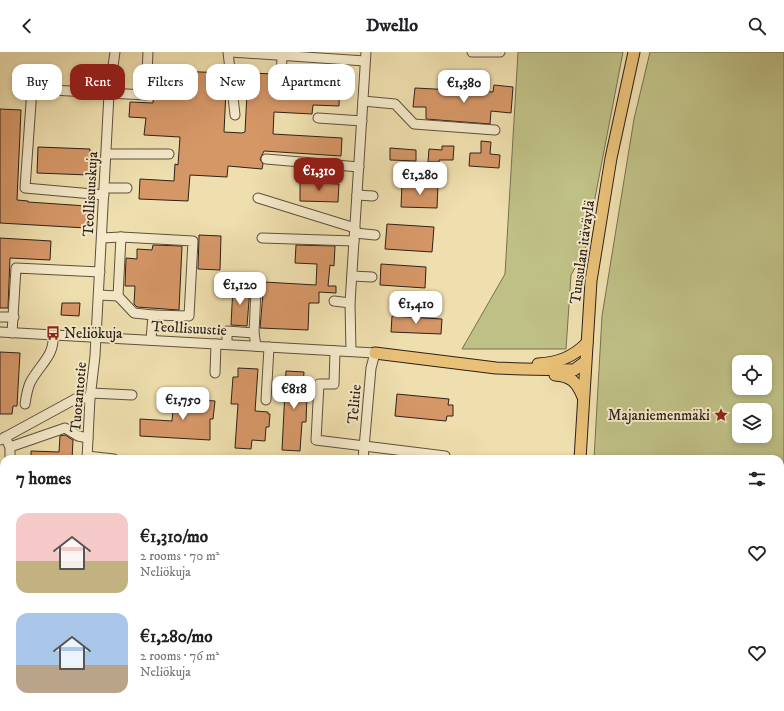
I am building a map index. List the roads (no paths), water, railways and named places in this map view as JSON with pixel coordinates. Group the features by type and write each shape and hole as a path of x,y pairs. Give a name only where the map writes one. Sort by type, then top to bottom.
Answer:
{"main road":[{"name":"Tuusulan itäväylä","path":"580,455 591,281 611,158 634,52"},
{"path":"477,365 523,365 554,362 569,357 587,343"},
{"path":"376,353 477,365 562,371 578,369 585,362"},
{"path":"477,365 496,370 565,376 576,382 583,399"}],"street":[{"name":"Teollisuuskuja","path":"113,64 115,52"},
{"path":"125,94 146,95 148,52"},
{"path":"228,52 236,115"},
{"path":"231,52 282,55 314,54 366,56 350,303 351,351"},
{"path":"472,52 500,52"},
{"path":"282,55 282,64"},
{"path":"70,91 32,89 25,188 104,191 127,188"},
{"name":"Teollisuuskuja","path":"96,337 109,100"},
{"path":"363,101 395,104 414,124 494,130"},
{"path":"318,118 362,121"},
{"path":"106,154 169,154"},
{"path":"266,160 359,167"},
{"path":"357,195 373,196"},
{"path":"258,198 354,234"},
{"path":"262,238 354,234 375,235"},
{"path":"99,295 118,296 134,313 189,316 193,242 121,237 102,238"},
{"path":"118,296 121,237"},
{"path":"12,333 16,268 100,272"},
{"path":"352,276 372,277"},
{"path":"256,290 254,333 256,346"},
{"path":"334,301 350,303"},
{"path":"151,340 153,315"},
{"path":"0,317 14,317"},
{"path":"227,344 227,331 254,333"},
{"name":"Teollisuustie","path":"0,332 376,353"},
{"path":"25,404 31,382 52,351 54,344 53,335"},
{"name":"Tuotantotie","path":"87,455 90,395 96,337"},
{"path":"215,373 216,344"},
{"path":"266,400 268,347"},
{"path":"335,351 334,384 319,384 316,440 437,455"},
{"name":"Telitie","path":"363,455 372,368 376,353"},
{"path":"10,455 10,447 3,438 77,398 90,395 132,395"},
{"path":"10,447 65,428 78,436 88,438"}],"place":[{"name":"Neliökuja","path":"53,333"},
{"name":"Majaniemenmäki","path":"721,415"}]}
